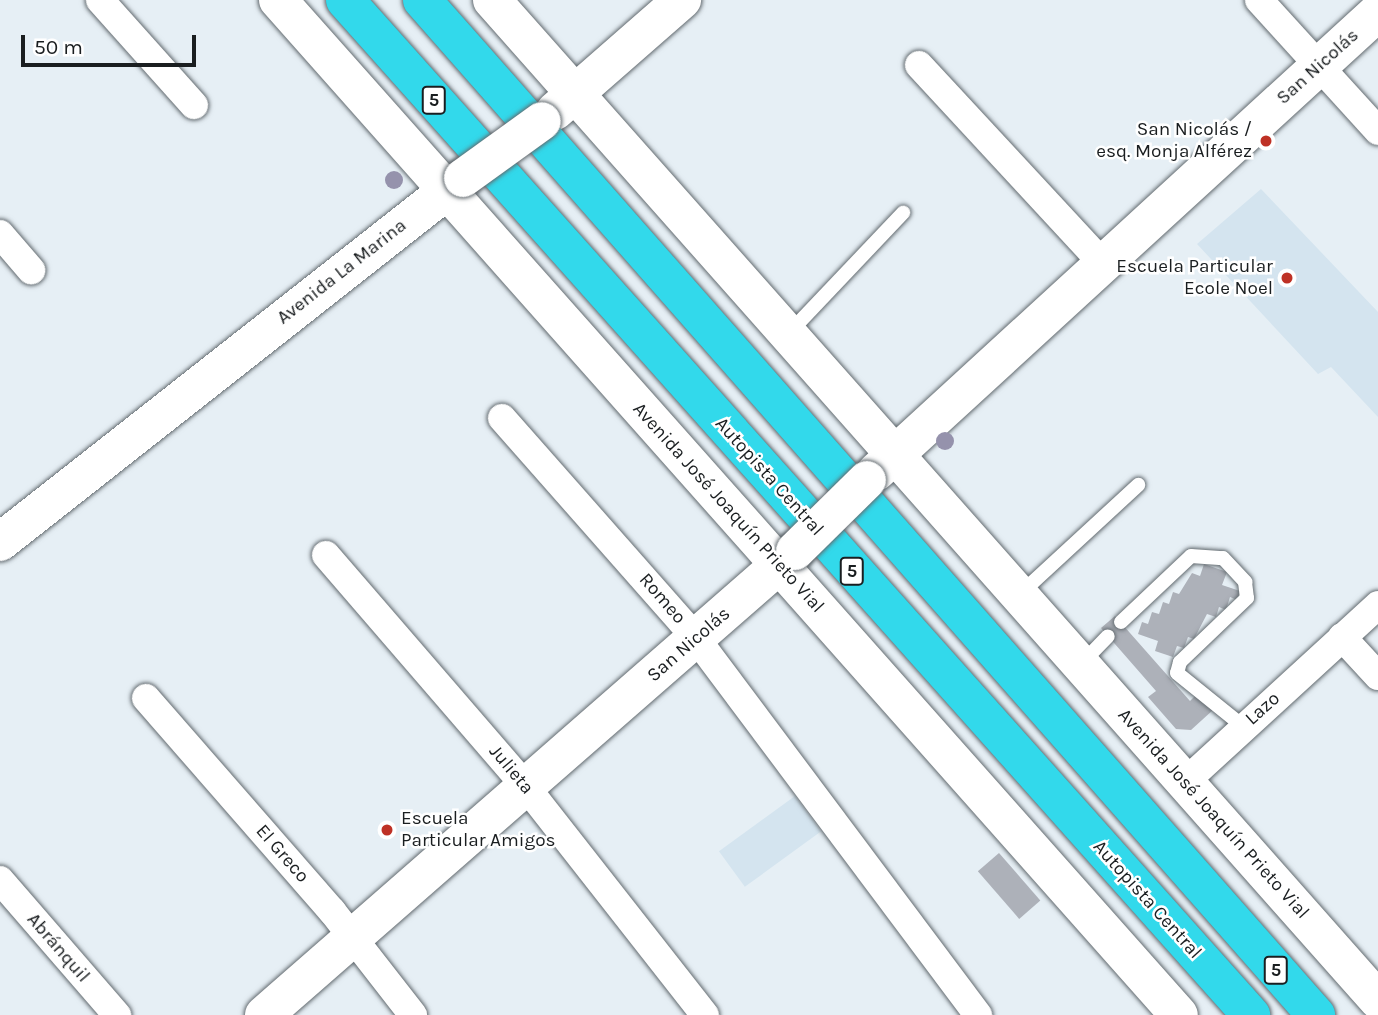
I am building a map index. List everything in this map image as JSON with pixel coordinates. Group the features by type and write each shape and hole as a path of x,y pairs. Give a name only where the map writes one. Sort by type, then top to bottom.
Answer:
{"highway":[{"name":"Autopista Central","path":"345,0 1251,1015"},
{"name":"5","path":"422,0 1316,1015"},
{"path":"1236,926 1369,1000"},
{"path":"1199,957 1238,1015"}],"main road":[{"name":"Avenida José Joaquín Prieto Vial","path":"278,0 457,191 787,559 1179,1015"},
{"name":"Avenida José Joaquín Prieto Vial","path":"492,0 1185,782 1369,1000"},
{"name":"Avenida La Marina","path":"0,569 177,416 576,96 682,0"},
{"name":"San Nicolás","path":"264,1015 787,559 895,454 1378,12"},
{"name":"Avenida La Marina","path":"0,541 177,416"}],"street":[{"path":"100,0 194,106"},
{"path":"1259,0 1378,131"},
{"path":"919,65 1104,264"},
{"path":"0,234 31,270"},
{"name":"Romeo","path":"502,418 696,638 978,1015"},
{"name":"Julieta","path":"326,555 526,787 705,1015"},
{"name":"Lazo","path":"1185,782 1378,605"},
{"path":"1342,638 1378,676"},
{"name":"El Greco","path":"146,698 355,937 413,1015"},
{"name":"Abránquil","path":"0,880 117,1015"}],"lane":[{"path":"788,334 903,213"},
{"path":"1019,595 1138,485"},
{"path":"1121,622 1191,556 1223,558 1245,582 1247,598 1180,662 1177,673 1244,727"},
{"path":"1081,664 1108,636"}],"shaded area":[{"name":"Escuela Particular Ecole Noel","path":"1261,189 1378,312 1378,417 1331,367 1318,374 1197,244"},
{"path":"795,796 821,832 745,887 719,851"}],"building":[{"path":"1204,564 1227,572 1222,585 1240,591 1237,600 1230,597 1226,610 1219,607 1216,617 1207,614 1194,639 1188,637 1184,648 1177,646 1173,657 1155,651 1158,641 1138,634 1142,622 1148,624 1152,612 1159,614 1163,602 1169,604 1173,592 1179,594 1192,573 1200,576"},
{"path":"1115,616 1190,701 1198,693 1213,710 1191,730 1176,729 1148,697 1156,691 1101,628"},
{"path":"999,853 1040,901 1019,919 978,871"}],"place":[{"name":"San Nicolás / esq. Monja Alférez","path":"1266,141"},
{"name":"Escuela Particular Ecole Noel","path":"1287,278"},
{"name":"Escuela Particular Amigos","path":"387,830"}]}
